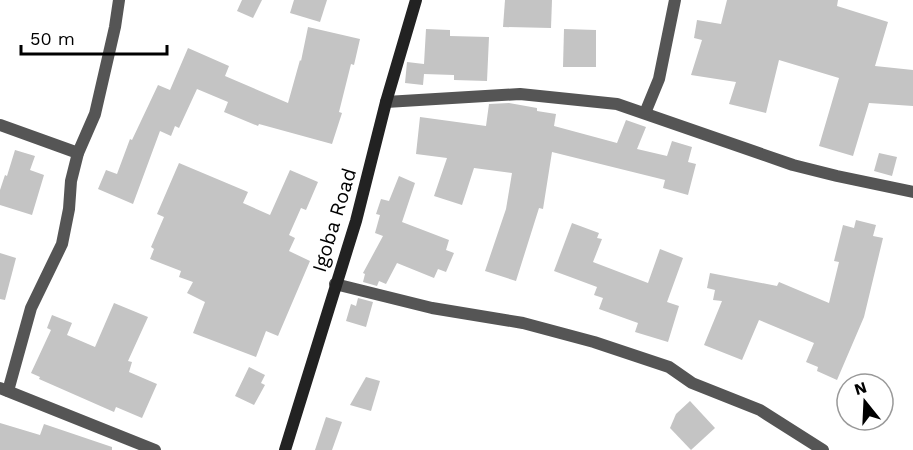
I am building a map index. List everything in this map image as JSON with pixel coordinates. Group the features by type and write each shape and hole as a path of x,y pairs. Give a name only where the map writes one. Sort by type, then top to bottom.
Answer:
{"street":[{"path":"119,0 95,114 78,153 71,181 69,209 62,244 32,308 4,390 155,450"},
{"name":"Igoba Road","path":"285,450 359,210 386,102 416,0"},
{"path":"645,113 659,79 675,0"},
{"path":"386,102 520,94 617,104 793,165 913,192"},
{"path":"0,125 78,153"},
{"path":"335,284 432,308 523,322 594,342 669,367 692,383 760,410 808,445 823,450"}],"building":[{"path":"242,0 262,0 253,18 237,11"},
{"path":"294,0 327,0 320,22 290,13"},
{"path":"505,0 552,0 551,28 503,27"},
{"path":"727,0 838,0 837,6 888,22 875,66 913,70 913,106 869,103 853,156 819,146 839,78 779,60 766,113 729,104 736,82 691,75 702,40 694,38 697,20 721,24"},
{"path":"308,27 360,39 354,65 351,64 339,112 342,113 332,144 259,124 258,126 224,112 228,102 197,89 179,128 175,126 171,136 160,131 133,204 98,189 106,170 117,174 130,139 132,140 158,85 170,90 188,48 229,66 225,76 288,103 301,61"},
{"path":"426,29 450,30 450,36 489,37 487,81 454,80 454,75 424,74 423,85 405,83 407,62 424,64"},
{"path":"564,29 596,30 596,67 563,67"},
{"path":"509,103 556,114 554,126 617,143 626,120 646,127 637,149 667,156 672,141 692,147 688,162 696,164 688,195 663,188 665,180 552,152 543,209 539,208 516,281 485,271 506,209 512,173 474,168 462,205 434,196 447,158 416,154 420,117 486,126 489,104"},
{"path":"15,150 35,156 30,170 44,175 32,215 0,205 0,190"},
{"path":"879,153 897,157 892,176 874,171"},
{"path":"179,163 248,192 243,203 270,215 290,170 318,182 306,210 301,208 289,235 295,238 289,251 310,261 278,336 266,331 256,357 193,333 205,302 187,293 193,282 179,277 181,271 150,259 154,249 151,247 164,217 157,214"},
{"path":"399,176 415,183 402,222 449,240 446,250 454,253 446,272 438,269 434,278 397,263 386,284 379,281 377,286 363,282 365,274 363,273 383,236 375,233 380,215 376,214 381,199 389,201"},
{"path":"856,220 876,225 873,236 883,238 864,317 840,372 835,372 835,379 817,371 818,367 806,362 814,343 759,320 742,360 704,345 722,301 713,300 715,290 707,288 710,273 777,286 779,282 829,303 839,262 834,261 843,225 854,228"},
{"path":"572,223 599,233 597,238 602,239 593,262 648,283 660,249 683,258 667,302 679,306 668,342 635,332 638,323 599,309 603,298 594,295 597,287 554,271"},
{"path":"0,253 16,258 5,300 0,299"},
{"path":"358,298 373,302 366,327 346,321 351,304 356,306"},
{"path":"114,303 148,317 128,361 132,362 129,372 157,384 142,418 116,407 114,412 39,379 40,377 31,373 51,330 47,328 52,315 72,323 67,335 95,347"},
{"path":"249,367 265,375 261,383 265,385 254,405 235,396"},
{"path":"366,377 380,381 371,411 350,405"},
{"path":"690,401 715,428 691,450 670,428 676,414"},
{"path":"326,417 342,422 332,450 315,450"},
{"path":"0,423 40,435 44,424 112,447 112,450 0,450"}]}
